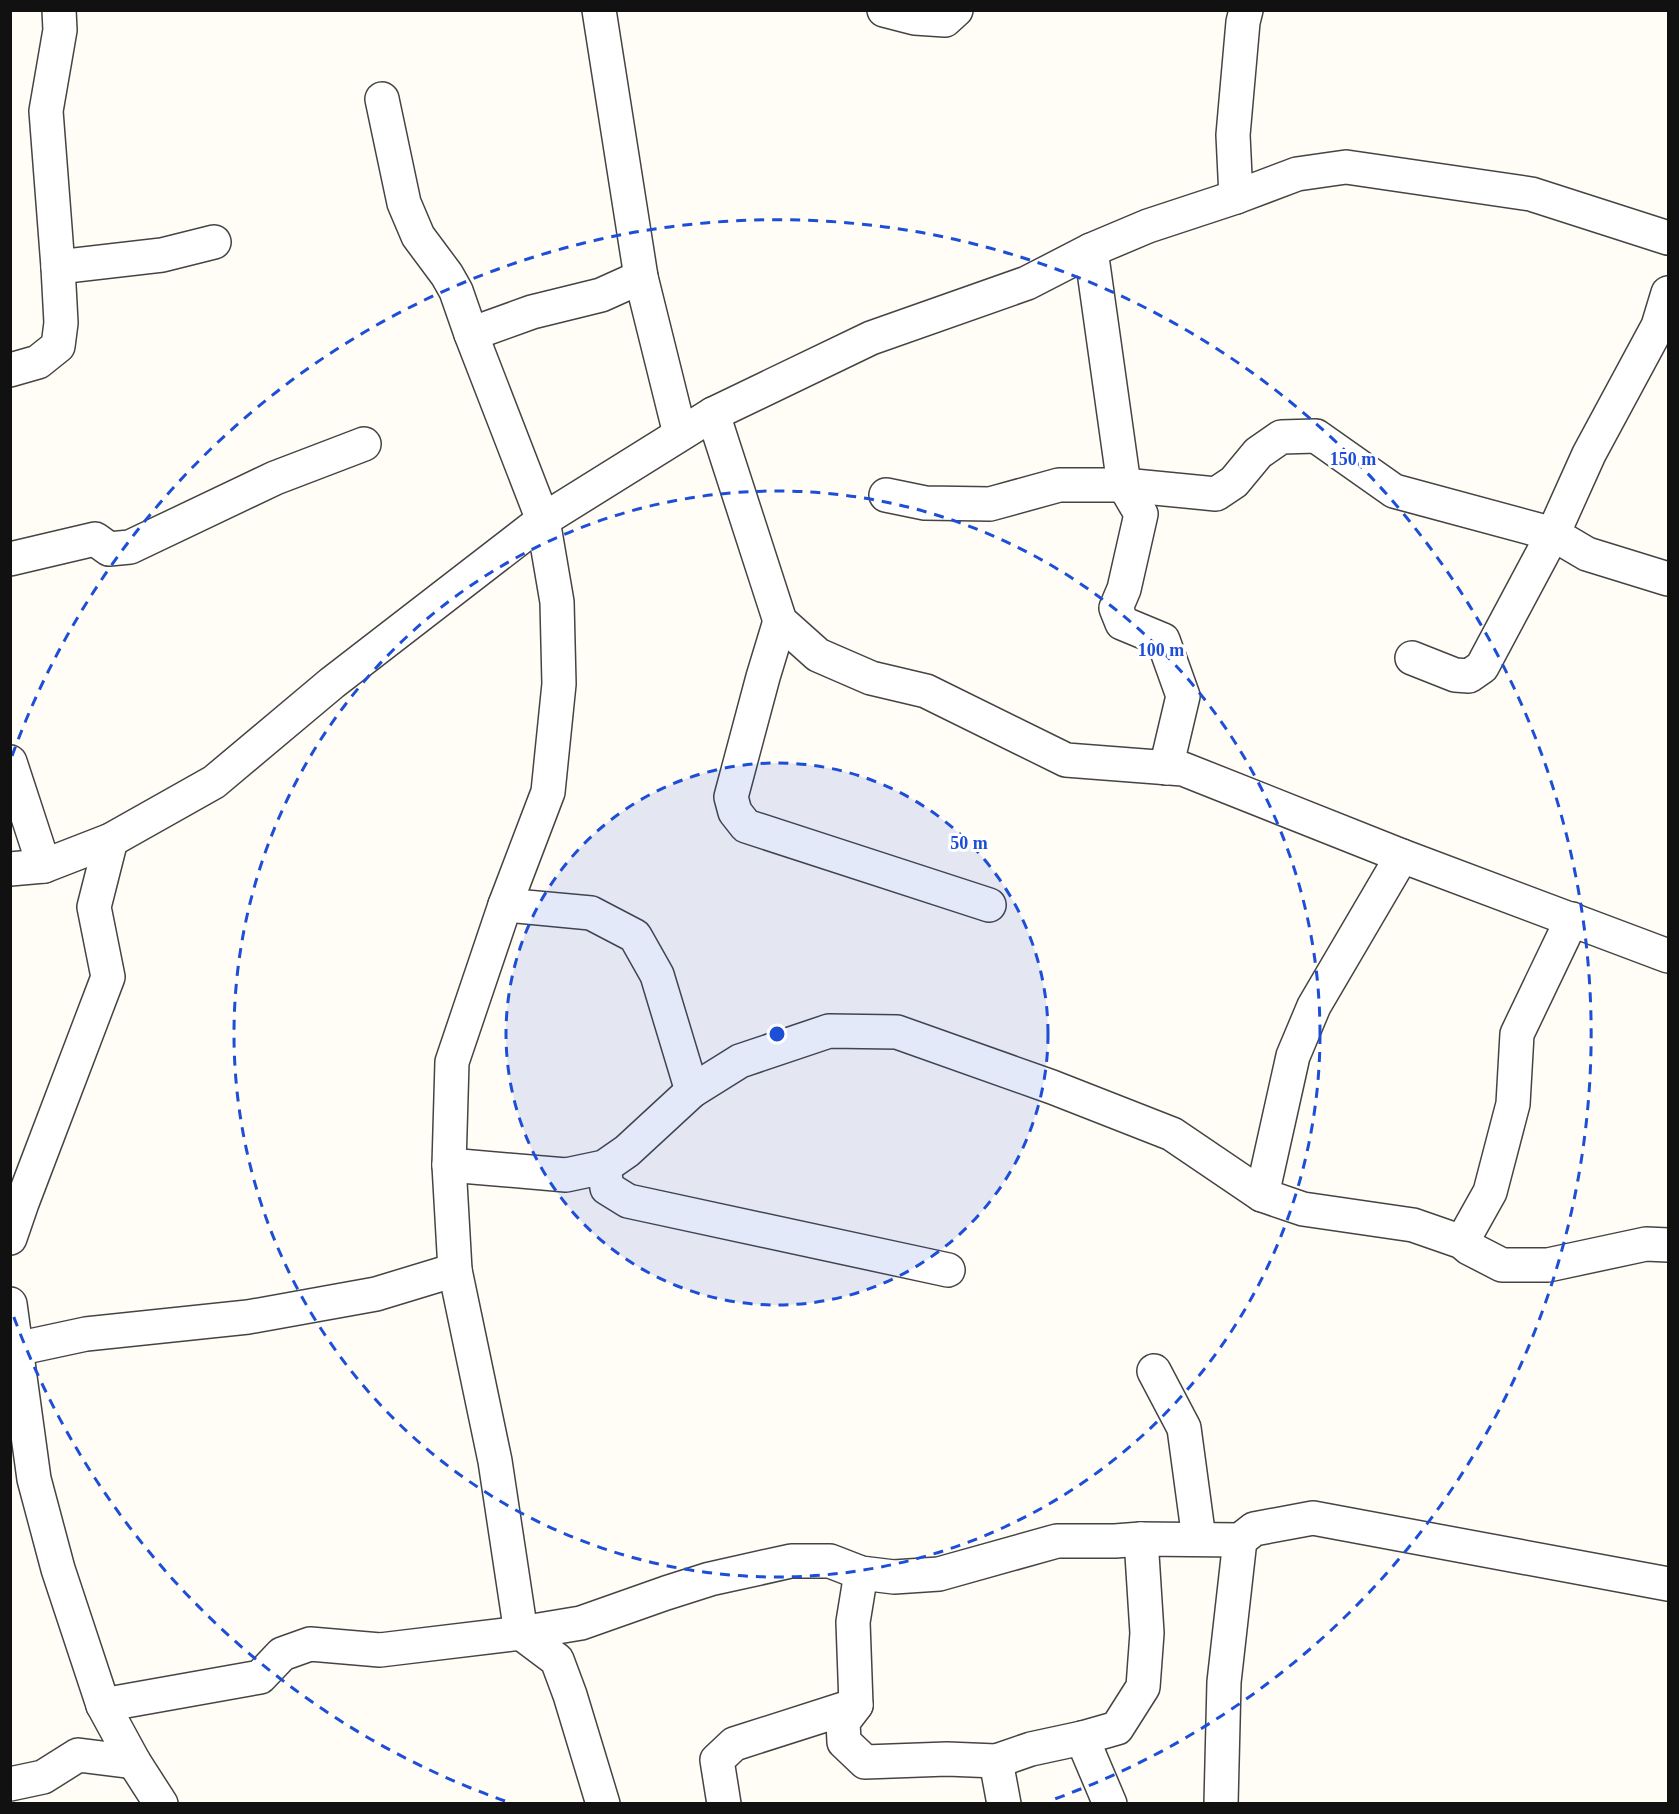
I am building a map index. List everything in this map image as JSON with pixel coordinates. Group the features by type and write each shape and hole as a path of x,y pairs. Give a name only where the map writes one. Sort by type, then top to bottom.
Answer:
{"street":[{"path":"10,370 38,362 58,346 61,323 46,111 60,30 59,10"},
{"path":"599,10 642,277 680,434"},
{"path":"885,10 915,18 945,20 956,10"},
{"path":"1236,197 1233,135 1246,10"},
{"path":"382,99 404,203 418,236 456,291 543,520 557,602 559,684 548,792 505,905 452,1062 450,1165 455,1270 495,1461 521,1633 557,1660 603,1803"},
{"path":"10,869 45,866 111,840 214,782 332,683 543,520 713,414 871,338 1027,284 1091,250 1148,226 1297,174 1346,167 1531,194 1668,238"},
{"path":"58,267 162,255 214,242"},
{"path":"1091,250 1124,485 1141,514 1124,589 1116,608 1122,622 1163,640 1183,696 1166,768"},
{"path":"471,334 532,312 601,295 642,277"},
{"path":"1412,658 1455,675 1470,676 1482,667 1553,534 1589,454 1658,326 1668,293"},
{"path":"713,414 780,621 818,655 871,678 926,691 1066,760 1183,769 1402,856 1668,956"},
{"path":"886,495 925,503 990,504 1059,485 1124,485 1216,494 1234,482 1258,453 1281,437 1316,436 1394,491 1553,534 1587,554 1668,579"},
{"path":"10,559 95,539 109,549 130,548 275,477 364,444"},
{"path":"780,621 731,797 735,812 746,826 989,905"},
{"path":"10,762 45,866"},
{"path":"10,1238 108,977 94,907 111,840"},
{"path":"1262,1195 1293,1056 1314,1006 1402,856"},
{"path":"505,905 591,913 635,936 657,975 692,1091"},
{"path":"1462,1242 1490,1192 1513,1104 1517,1034 1572,919"},
{"path":"450,1165 567,1175 604,1167 627,1151 692,1091 740,1061 829,1031 897,1032 1052,1087 1172,1134 1262,1195 1303,1209 1413,1225 1462,1242 1502,1265 1548,1265 1646,1244 1668,1245"},
{"path":"604,1167 607,1188 628,1201 948,1270"},
{"path":"16,1349 86,1334 248,1317 376,1294 455,1270"},
{"path":"10,1304 34,1479 58,1569 104,1705 134,1762 161,1803"},
{"path":"1154,1371 1184,1428 1199,1539"},
{"path":"104,1705 260,1677 282,1654 310,1644 380,1650 521,1633 581,1623 710,1579 791,1562 830,1561 861,1573 894,1577 939,1574 1057,1541 1240,1539 1254,1529 1313,1518 1668,1584"},
{"path":"861,1573 853,1622 856,1705 843,1722 844,1742 865,1762 947,1759 996,1761 1031,1749 1117,1728 1143,1688 1147,1632 1141,1539"},
{"path":"1221,1803 1224,1682 1240,1539"},
{"path":"724,1803 717,1760 734,1744 856,1705"},
{"path":"1082,1738 1110,1803"},
{"path":"10,1784 43,1777 78,1755 134,1762"},
{"path":"996,1761 1004,1803"}]}
